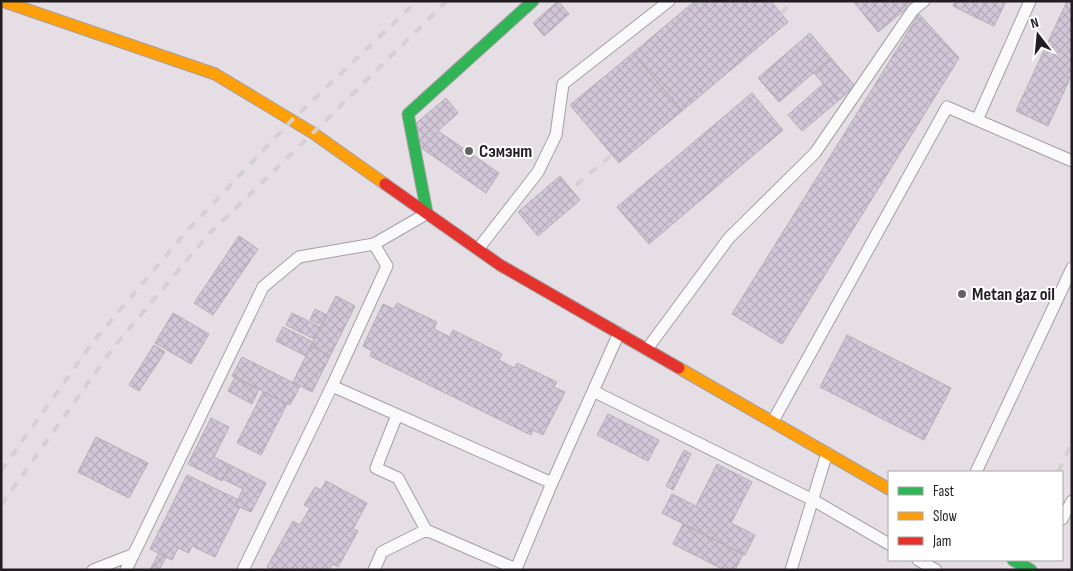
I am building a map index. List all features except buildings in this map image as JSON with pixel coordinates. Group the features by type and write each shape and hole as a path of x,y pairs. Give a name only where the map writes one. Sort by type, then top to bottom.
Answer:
{"main road":[{"path":"2,1 216,74 292,120 500,265 888,488"},
{"path":"427,213 408,114 533,1"},
{"path":"1015,561 1031,570"}],"lane":[{"path":"478,249 538,172 556,135 563,84 668,1"},
{"path":"647,349 729,238 815,153 913,10 924,1"},
{"path":"977,120 1030,1"},
{"path":"773,422 948,107 1072,161"},
{"path":"126,570 264,287 299,257 374,244 427,213"},
{"path":"242,570 332,386 387,266 374,244"},
{"path":"976,471 1072,268"},
{"path":"397,415 376,468 398,478 426,530 516,569 619,333"},
{"path":"332,386 552,483"},
{"path":"593,391 813,500 888,543"},
{"path":"791,570 828,453"},
{"path":"1063,518 1072,501"},
{"path":"374,570 382,552 426,530"},
{"path":"92,570 134,554"},
{"path":"920,561 936,570"}],"railway":[{"path":"1,471 92,343 187,231 292,120 417,1"},
{"path":"1,505 113,348 209,234 447,1"},
{"path":"781,13 795,1"},
{"path":"576,185 612,155"},
{"path":"1058,471 1072,443"}],"traffic: fast":[{"path":"427,213 408,114 533,1"},
{"path":"1015,561 1031,570"}],"traffic: slow":[{"path":"2,1 215,74 313,133 385,184"},
{"path":"679,368 888,488"}],"traffic: jam":[{"path":"385,184 500,265 679,368"}],"place":[{"name":"Сэмэнт","path":"469,151"},
{"name":"Metan gaz oil","path":"962,294"}]}
